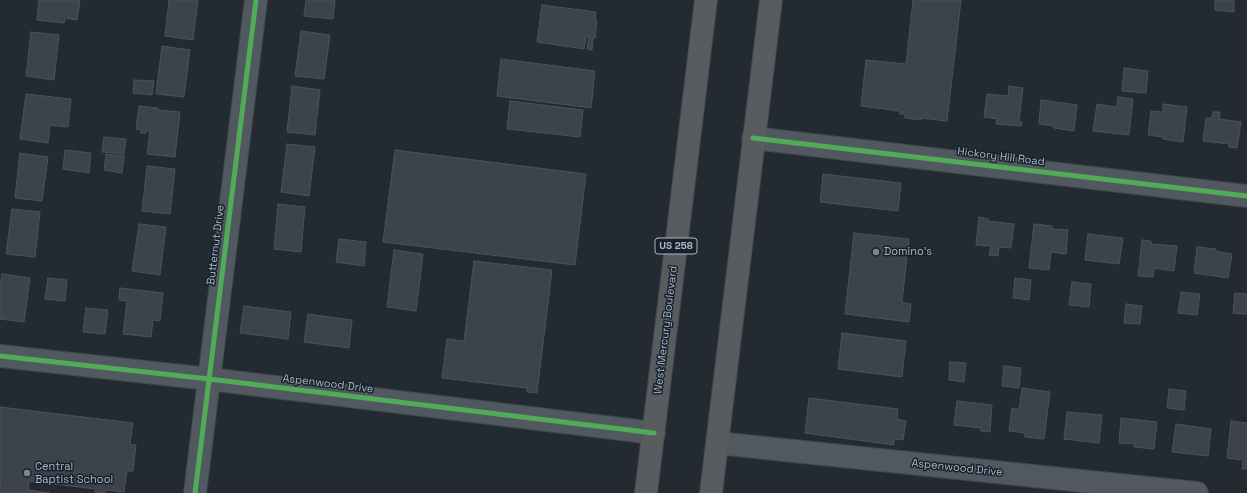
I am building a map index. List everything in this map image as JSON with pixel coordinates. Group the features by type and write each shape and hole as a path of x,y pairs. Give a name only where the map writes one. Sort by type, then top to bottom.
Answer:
{"highway":[{"name":"West Mercury Boulevard","path":"646,493 706,0"},
{"path":"711,493 770,0"}],"street":[{"name":"Butternut Drive","path":"195,493 256,0"},
{"name":"Hickory Hill Road","path":"754,138 1247,196"},
{"name":"Aspenwood Drive","path":"0,356 209,379 654,433"},
{"name":"Aspenwood Drive","path":"717,443 1197,493"}],"building":[{"path":"39,0 80,0 77,20 65,18 64,23 37,20"},
{"path":"169,0 198,0 193,40 165,36"},
{"path":"306,0 335,0 333,19 304,16"},
{"path":"913,0 961,0 947,121 905,118 905,114 900,114 900,111 861,106 866,60 906,64"},
{"path":"1215,0 1234,0 1234,12 1215,10"},
{"path":"542,5 596,12 595,20 597,21 592,50 587,49 589,37 586,37 584,49 537,42"},
{"path":"301,31 330,35 324,79 295,76"},
{"path":"31,32 59,35 54,80 26,76"},
{"path":"162,46 190,50 184,97 156,94"},
{"path":"501,59 595,71 591,108 497,96"},
{"path":"1124,68 1148,71 1146,93 1122,91"},
{"path":"134,80 154,81 152,95 133,93"},
{"path":"292,86 320,90 315,135 287,132"},
{"path":"1009,86 1023,88 1019,121 1022,122 1021,126 996,124 997,119 984,117 987,94 1008,96"},
{"path":"26,94 71,99 68,127 50,125 48,143 20,139"},
{"path":"1118,97 1133,99 1129,135 1093,131 1097,104 1117,107"},
{"path":"1041,100 1077,105 1074,131 1039,124"},
{"path":"510,101 583,110 580,137 507,129"},
{"path":"1163,104 1187,107 1183,142 1148,135 1151,111 1163,112"},
{"path":"139,106 158,108 158,110 180,112 175,157 147,154 150,131 146,130 146,133 141,133 141,130 136,129"},
{"path":"1213,112 1220,112 1219,119 1241,122 1237,148 1229,147 1229,144 1203,141 1206,118 1212,118"},
{"path":"104,137 126,139 124,154 102,152"},
{"path":"287,144 315,147 309,196 281,192"},
{"path":"65,150 91,153 89,173 63,169"},
{"path":"395,150 586,174 575,265 383,242"},
{"path":"20,153 48,157 42,201 15,198"},
{"path":"106,154 124,156 122,173 104,170"},
{"path":"147,166 175,169 170,214 142,211"},
{"path":"823,174 901,183 898,211 820,202"},
{"path":"278,204 305,207 301,252 274,249"},
{"path":"12,209 40,212 35,257 6,254"},
{"path":"979,217 988,219 988,221 1014,224 1011,248 999,247 998,256 989,255 991,246 976,245"},
{"path":"139,224 166,227 160,275 132,271"},
{"path":"1034,224 1052,226 1052,229 1068,230 1066,254 1051,252 1049,270 1029,268"},
{"path":"854,233 909,239 902,302 911,304 909,322 845,314"},
{"path":"1088,234 1123,238 1119,264 1085,260"},
{"path":"339,239 366,242 364,266 336,262"},
{"path":"1142,240 1151,241 1151,244 1177,246 1174,271 1154,268 1153,277 1138,276"},
{"path":"1197,247 1216,249 1215,251 1232,254 1228,278 1194,273"},
{"path":"394,250 423,254 416,311 387,307"},
{"path":"474,261 552,270 537,393 527,392 527,388 442,378 447,339 464,341"},
{"path":"2,274 30,278 24,322 0,319 0,288"},
{"path":"48,278 67,280 65,301 45,299"},
{"path":"1015,278 1031,280 1029,300 1013,298"},
{"path":"1072,282 1091,284 1089,307 1069,305"},
{"path":"120,288 163,293 160,321 153,320 151,337 123,334 127,301 119,300"},
{"path":"1181,292 1200,294 1197,315 1178,313"},
{"path":"1235,293 1247,294 1247,314 1233,313"},
{"path":"1126,304 1142,306 1140,324 1124,323"},
{"path":"244,306 291,312 288,339 240,333"},
{"path":"86,308 108,310 105,334 83,332"},
{"path":"308,314 352,320 349,348 304,342"},
{"path":"842,333 906,341 902,377 838,369"},
{"path":"950,362 966,363 964,382 949,380"},
{"path":"1004,366 1021,368 1019,388 1002,386"},
{"path":"1022,388 1050,392 1044,439 1025,437 1025,433 1009,431 1012,408 1019,409"},
{"path":"1169,389 1186,391 1184,410 1167,408"},
{"path":"809,398 898,409 897,419 906,421 903,440 894,439 894,445 805,433"},
{"path":"957,401 992,405 990,432 981,431 981,428 954,425"},
{"path":"0,407 133,423 130,444 136,445 133,471 127,471 124,492 106,490 105,493 97,493 95,492 96,489 29,481 28,490 50,493 0,493"},
{"path":"1067,412 1102,415 1099,443 1064,439"},
{"path":"1121,418 1157,422 1154,449 1134,447 1135,444 1119,443"},
{"path":"1231,421 1247,423 1247,469 1242,469 1243,460 1227,458"},
{"path":"1176,424 1211,429 1208,456 1172,452"}],"cycle path":[{"path":"195,493 256,0"},
{"path":"753,138 1247,196"},
{"path":"0,356 209,379 654,433"}],"place":[{"name":"Domino's","path":"876,252"},
{"name":"Central Baptist School","path":"27,473"}]}
